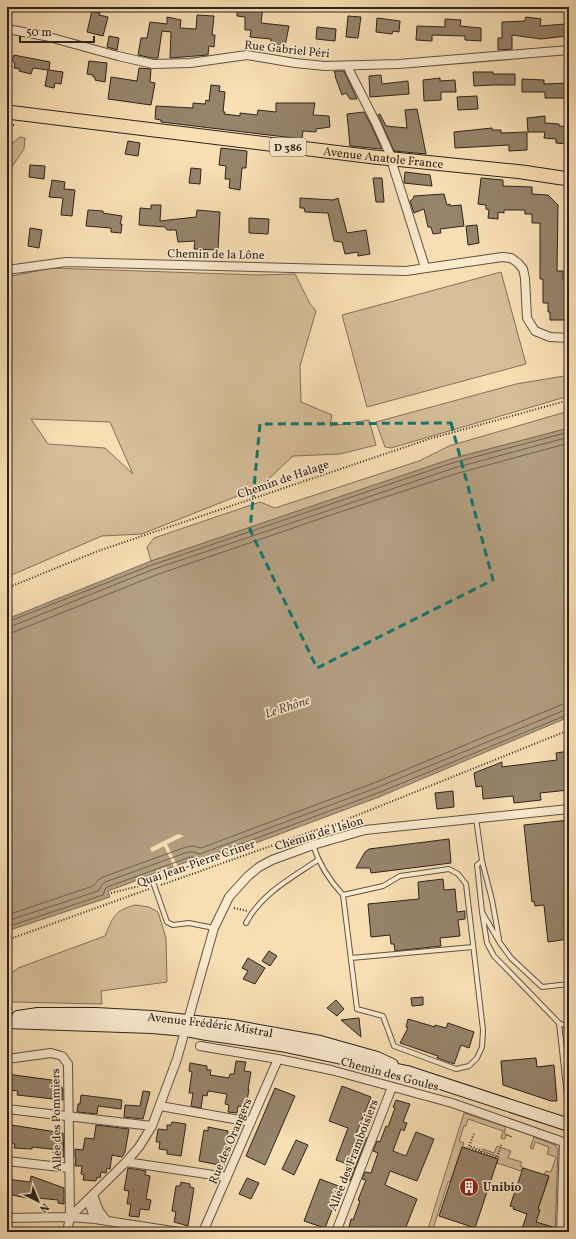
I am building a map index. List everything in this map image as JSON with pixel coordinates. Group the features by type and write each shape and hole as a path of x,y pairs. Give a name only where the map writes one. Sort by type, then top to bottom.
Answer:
{"main road":[{"name":"Avenue Anatole France","path":"7,112 569,179"},
{"name":"Avenue Frédéric Mistral","path":"7,1021 152,1027 187,1025 207,1034 281,1045 407,1072 569,1125"}],"street":[{"name":"Rue Gabriel Péri","path":"7,29 45,36 153,64 190,63 247,55 295,63 325,66 348,66 399,64 569,50"},
{"path":"348,66 392,158 393,166 426,268"},
{"name":"Chemin de la Lône","path":"7,270 66,262 406,271 502,257 511,258 518,263 523,270 525,278 527,318 535,331 550,337 569,338"},
{"name":"Chemin de l'Islon","path":"70,1217 126,1162 139,1147 152,1126 177,1059 214,928 229,897 238,886 259,867 272,860 313,845 365,830 569,809"},
{"name":"Chemin des Goules","path":"200,1046 278,1059 331,1070 452,1103 566,1143"},
{"name":"Allée des Pommiers","path":"7,1059 51,1053 62,1056 68,1064 70,1217 67,1232"},
{"name":"Rue des Orangers","path":"203,1232 278,1059"},
{"name":"Allée des Framboisiers","path":"336,1232 392,1087"},
{"path":"160,1106 251,1122"},
{"path":"7,1109 152,1126"},
{"path":"561,1232 566,1143"},
{"path":"7,1161 69,1168"},
{"path":"126,1162 227,1177"},
{"path":"90,1198 95,1219"},
{"path":"90,1198 107,1221"},
{"path":"7,1218 70,1217 95,1219 133,1229 179,1232"}],"lane":[{"path":"569,217 567,263 569,263"},
{"path":"476,818 482,861 492,900 500,944"},
{"path":"313,845 318,860 334,885 344,894 357,1009 383,1016 394,1046 456,1069 469,1066 477,1058 482,1047 484,1030 466,884 458,874 448,869 400,876 383,886 344,894"},
{"path":"246,924 252,912 278,887 318,860"},
{"path":"482,861 477,865 487,943 494,956 559,1023 569,1027"},
{"path":"152,882 166,922 173,925 189,923 214,928"},
{"path":"482,912 500,944 511,958 542,987 569,984"},
{"path":"351,958 473,947"},
{"path":"559,1023 566,1096 569,1103"}],"path":[{"name":"Chemin de Halage","path":"7,588 98,551 429,439 569,400"},
{"name":"Quai Jean-Pierre Criner","path":"7,940 358,815 569,730"},
{"path":"111,893 152,882 192,865"},
{"path":"225,904 252,912"},
{"path":"469,1146 474,1134"},
{"path":"481,1152 481,1150 465,1145 465,1147 497,1158 502,1144"}],"highlighted area":[{"path":"451,423 493,580 317,668 250,530 260,424"}],"shaded area":[{"path":"20,137 25,138 24,149 9,171 7,232 7,148"},
{"path":"51,268 258,275 295,274 310,304 316,311 300,366 301,402 332,415 330,426 369,420 376,445 340,454 293,456 260,487 142,534 102,536 7,577 7,277","holes":["31,419 110,422 133,474 105,448 48,444"]},
{"path":"501,272 526,364 367,407 342,315"},
{"path":"569,376 569,396 391,448 385,447 376,422 516,384"},
{"path":"569,411 569,428 451,459 151,561 147,547 154,538 260,502 275,508 419,461 449,446"},
{"path":"135,905 149,907 158,912 166,938 167,982 101,991 102,1004 13,1002 7,996 7,977 18,968 105,936 112,919 118,912"},
{"path":"464,1113 506,1127 504,1133 512,1137 506,1135 505,1139 501,1138 503,1131 468,1119 459,1141 464,1143 450,1182 448,1182 432,1232 427,1232"},
{"path":"534,1137 555,1145 558,1149 555,1232 551,1227 532,1221 540,1210 538,1209 549,1177 544,1175 546,1171 551,1172 556,1157 547,1154 549,1147 535,1142 533,1149 530,1148"},
{"path":"497,1146 511,1151 508,1158 522,1162 520,1166 523,1167 521,1171 497,1163 499,1157 482,1151 483,1149 494,1153"}],"water":[{"name":"Le Rhône","path":"569,428 569,717 379,797 194,866 192,860 108,891 110,897 7,931 7,619 151,561 324,502 451,459"}],"pier":[{"path":"178,834 184,836 167,844 178,867 175,869 164,846 152,852 150,848"}],"building":[{"path":"237,7 263,7 261,23 289,26 285,46 271,44 271,39 250,37 251,30 245,30 245,17 237,16"},
{"path":"92,11 100,13 99,15 108,17 103,36 87,32"},
{"path":"197,15 214,16 212,35 215,35 214,47 209,46 208,55 170,58 171,32 162,31 158,58 138,55 141,38 147,38 150,22 167,24 167,17 181,20 180,28 196,29"},
{"path":"348,16 361,17 358,38 346,37"},
{"path":"526,17 541,19 540,26 566,24 567,36 541,39 512,35 512,49 498,50 498,38 502,38 502,22 525,21"},
{"path":"377,18 400,21 399,32 393,31 392,34 376,32"},
{"path":"445,19 461,20 460,26 481,28 481,41 465,40 465,36 432,35 432,41 416,40 417,26 445,27"},
{"path":"317,27 336,29 335,41 316,39"},
{"path":"109,36 119,38 117,50 107,47"},
{"path":"14,55 50,62 49,70 63,72 61,84 55,83 54,88 45,86 48,70 33,68 31,74 14,68 15,64 12,60"},
{"path":"89,61 107,63 105,82 95,80 93,75 87,74"},
{"path":"139,68 151,69 150,82 155,83 151,105 108,99 111,77 137,81"},
{"path":"334,71 344,71 357,99 350,99 346,93 342,95"},
{"path":"473,72 515,74 515,85 474,86"},
{"path":"381,75 382,84 408,81 409,94 370,97 369,76"},
{"path":"440,78 440,81 455,80 456,92 441,92 441,100 424,101 423,80"},
{"path":"522,79 544,80 544,84 569,83 569,98 545,98 545,92 522,92"},
{"path":"211,85 220,86 219,91 225,92 224,114 240,116 240,113 257,115 258,110 276,112 276,103 315,103 313,115 329,116 330,127 316,129 316,132 303,131 302,139 161,122 161,120 155,119 156,106 193,108 193,103 205,104 206,100 209,101"},
{"path":"477,96 478,109 458,110 457,97"},
{"path":"417,109 426,154 394,151 378,115 380,114 386,126 407,128 405,110"},
{"path":"364,112 382,149 350,146 347,114"},
{"path":"545,116 545,123 559,124 559,126 568,127 567,144 556,143 556,139 544,138 545,132 528,132 527,118"},
{"path":"492,128 492,130 501,130 501,133 527,132 527,150 509,151 509,145 455,148 454,132"},
{"path":"128,141 140,143 138,156 125,154"},
{"path":"221,148 247,151 246,168 242,168 240,190 229,188 230,179 225,179 226,166 219,165"},
{"path":"30,165 45,166 44,179 29,177"},
{"path":"191,168 201,169 200,184 189,183"},
{"path":"405,172 430,175 432,186 404,183"},
{"path":"373,178 382,178 384,202 376,202"},
{"path":"481,178 503,180 503,186 532,187 532,194 548,195 558,205 557,271 563,271 563,279 569,279 569,320 550,320 548,303 543,303 543,279 540,279 540,223 532,223 532,214 525,214 525,210 504,210 504,213 498,212 498,219 488,218 489,210 486,209 486,205 478,204"},
{"path":"52,180 65,182 64,189 75,190 72,216 61,215 63,198 49,197"},
{"path":"444,194 447,205 461,205 464,226 440,229 441,233 433,234 431,227 428,227 424,209 414,213 410,201 414,196"},
{"path":"300,198 333,200 338,198 347,233 366,230 370,254 358,256 358,252 345,254 342,242 334,241 328,213 305,212 304,208 300,208"},
{"path":"151,205 161,205 160,221 196,217 197,210 220,212 218,250 194,249 195,241 178,242 176,230 167,230 165,227 139,225 140,208 151,209"},
{"path":"88,210 103,211 103,213 122,216 120,224 122,224 121,233 111,232 111,228 86,226"},
{"path":"249,218 269,219 268,234 249,233"},
{"path":"477,225 479,243 468,245 466,226"},
{"path":"30,228 42,230 39,248 28,246"},
{"path":"569,751 569,790 540,793 541,800 514,803 513,796 483,799 482,786 476,787 474,773 502,762 502,767 557,760 556,753"},
{"path":"453,791 454,807 437,809 435,793"},
{"path":"569,820 569,939 548,942 544,905 535,906 534,901 532,902 524,825"},
{"path":"449,839 451,863 371,873 370,868 356,868 365,852 369,849"},
{"path":"443,879 444,890 455,889 457,912 465,911 465,919 458,920 460,936 440,938 441,946 395,951 394,944 391,944 390,935 371,937 368,904 419,899 418,882"},
{"path":"269,951 277,956 270,966 262,961"},
{"path":"248,958 265,968 255,984 243,979 248,971 242,968"},
{"path":"423,997 423,1005 412,1006 411,998"},
{"path":"336,1000 344,1009 337,1016 327,1008"},
{"path":"359,1018 361,1037 341,1020"},
{"path":"408,1019 435,1027 435,1025 446,1028 448,1023 474,1032 469,1048 461,1045 454,1064 437,1058 438,1056 400,1043 408,1028 406,1027"},
{"path":"536,1058 537,1067 554,1065 557,1101 551,1101 503,1085 501,1061"},
{"path":"236,1061 246,1062 244,1071 251,1072 246,1107 238,1106 237,1113 228,1112 229,1105 225,1104 227,1094 208,1091 207,1096 203,1095 201,1108 191,1106 193,1093 189,1093 192,1072 189,1071 190,1063 207,1066 207,1070 211,1070 210,1075 229,1078 230,1074 234,1074"},
{"path":"7,1074 59,1081 59,1086 63,1089 63,1100 17,1095 18,1091 7,1090"},
{"path":"342,1086 371,1097 356,1134 367,1138 350,1181 342,1178 347,1164 336,1160 348,1128 329,1121"},
{"path":"275,1088 295,1096 265,1165 246,1156"},
{"path":"143,1091 150,1092 143,1119 124,1117 125,1105 140,1106"},
{"path":"81,1095 122,1100 121,1109 98,1106 97,1114 77,1112"},
{"path":"396,1100 410,1104 403,1122 407,1123 404,1131 401,1129 393,1151 406,1156 416,1132 434,1139 417,1181 390,1171 385,1185 417,1199 404,1232 364,1232 349,1227 351,1219 353,1220 360,1201 358,1200 366,1180 362,1179 365,1172 371,1173 378,1153 373,1151 377,1141 380,1142 386,1126 388,1127 395,1108 393,1107"},
{"path":"172,1122 186,1124 181,1156 167,1154 167,1150 159,1149 160,1142 156,1142 158,1129 167,1130 167,1125 171,1125"},
{"path":"11,1125 63,1133 64,1157 59,1156 60,1150 32,1147 32,1149 14,1148 15,1144 7,1143 7,1128 11,1128"},
{"path":"96,1125 129,1129 125,1152 122,1157 112,1155 110,1169 107,1168 106,1173 101,1172 100,1178 97,1177 96,1181 83,1180 84,1175 81,1174 82,1166 75,1166 75,1149 83,1150 85,1138 94,1139"},
{"path":"208,1127 228,1131 227,1142 232,1143 231,1152 226,1151 224,1166 199,1161 204,1130 208,1131"},
{"path":"296,1140 308,1145 294,1175 282,1169"},
{"name":"Unibio","path":"462,1147 498,1159 475,1228 439,1216"},
{"path":"128,1168 146,1171 145,1175 150,1176 146,1199 151,1200 149,1210 140,1209 139,1217 129,1216 131,1204 127,1204 129,1191 124,1190"},
{"path":"523,1168 549,1176 538,1209 540,1210 536,1222 556,1228 556,1232 521,1232 527,1214 513,1209 514,1207 510,1206"},
{"path":"31,1176 64,1188 64,1204 58,1203 58,1200 37,1198 37,1200 7,1194 7,1179 30,1182"},
{"path":"247,1178 259,1183 251,1199 239,1194"},
{"path":"320,1179 341,1187 325,1228 304,1221"},
{"path":"181,1182 190,1184 190,1187 194,1188 188,1226 174,1222 176,1212 172,1211 176,1186 180,1186"}],"place":[{"name":"Unibio","path":"469,1187"}]}
